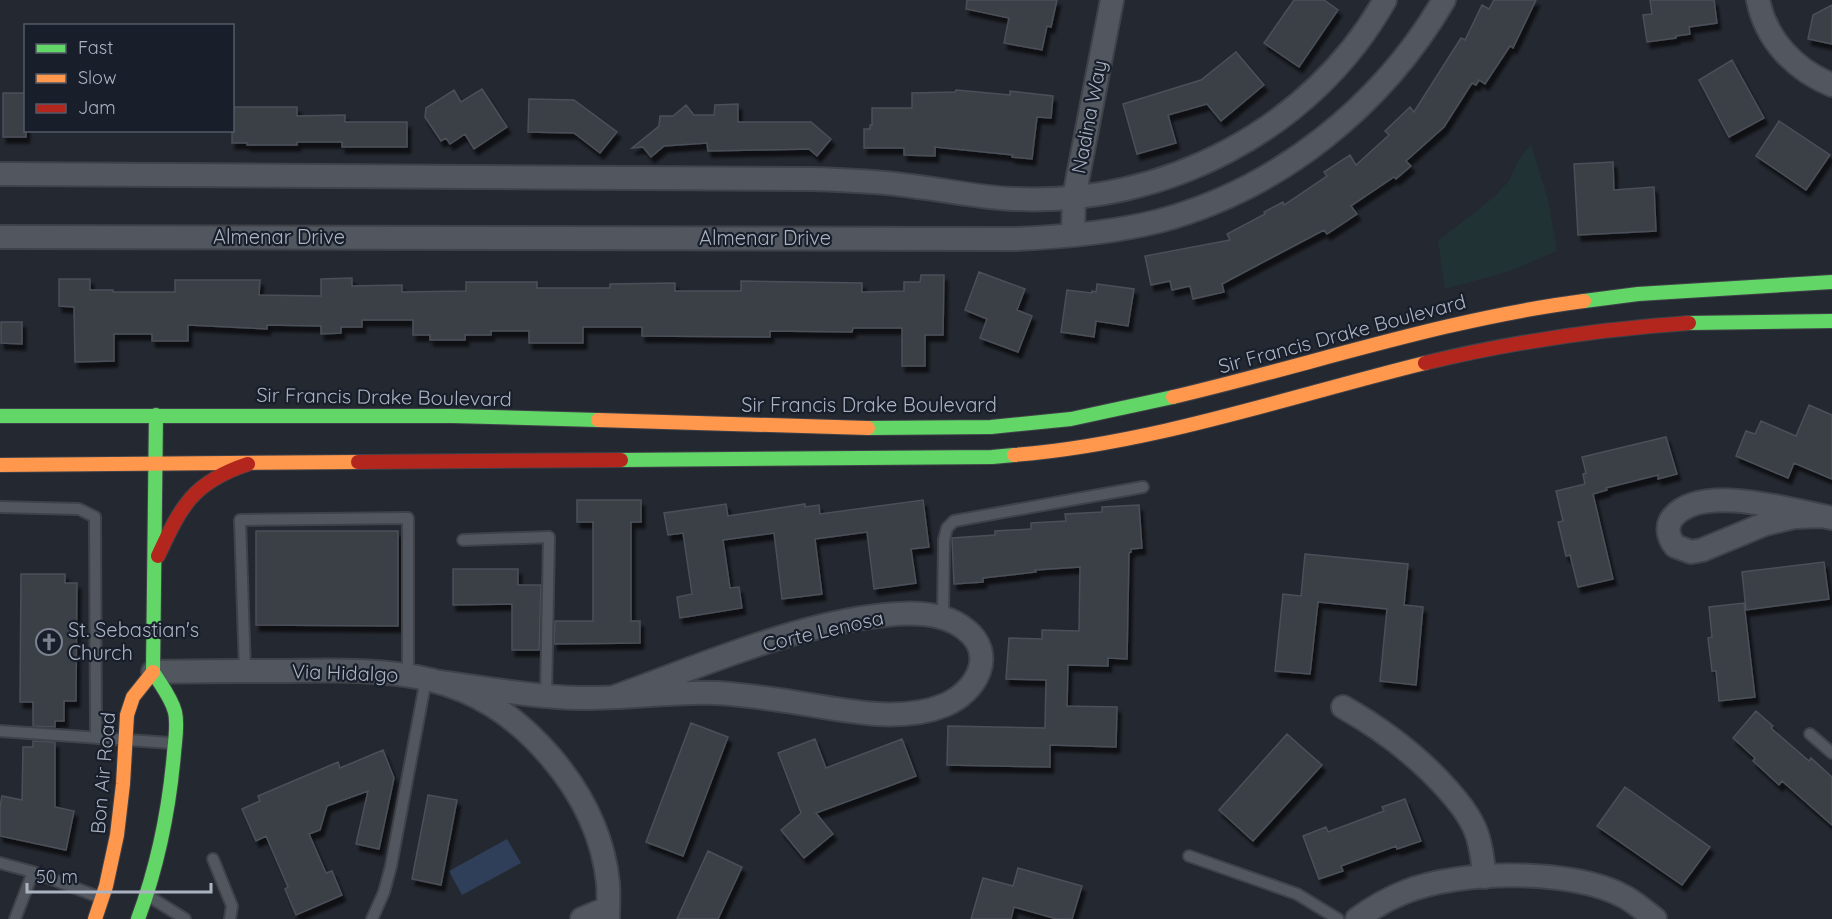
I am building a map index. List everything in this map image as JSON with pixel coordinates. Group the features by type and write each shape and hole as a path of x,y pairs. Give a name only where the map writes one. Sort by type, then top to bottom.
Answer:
{"main road":[{"name":"Sir Francis Drake Boulevard","path":"0,416 453,416 847,428 991,427 1071,419 1144,404 1479,318 1531,308 1638,294 1832,282"},
{"path":"0,465 992,457 1075,448 1151,434 1418,364 1539,339 1698,322 1832,321"},
{"path":"138,919 147,895 165,828 172,784 176,716 153,672 156,415"},
{"path":"154,565 173,522 194,491 210,478 226,470 250,463"},
{"name":"Bon Air Road","path":"95,919 118,835 126,714 130,702 153,672"}],"street":[{"name":"Nadina Way","path":"1073,235 1074,198 1112,0"},
{"path":"0,174 811,179 891,184 1014,199 1074,198 1130,189 1166,179 1247,141 1287,113 1325,80 1364,35 1385,0"},
{"name":"Almenar Drive","path":"0,237 1015,238 1114,230 1175,216 1243,188 1296,158 1333,131 1384,84 1414,47 1444,0"},
{"path":"1758,0 1765,23 1787,55 1810,74 1832,85"},
{"path":"1701,502 1747,502 1782,506 1827,517 1794,517 1765,524 1702,550 1691,552 1675,546 1668,533 1669,523 1676,513 1687,506 1701,502"},
{"name":"Corte Lenosa","path":"424,679 546,695 614,697 717,693 763,697 846,710 901,714 930,709 954,701 972,687 981,666 981,656 974,636 944,618 918,614 886,615 829,625 726,656 614,697"},
{"name":"Via Hidalgo","path":"153,672 364,670 424,679 470,692 505,712 534,736 560,767 583,801 600,841 608,882 608,914"},
{"path":"1343,707 1374,724 1404,746 1433,773 1460,804 1473,824 1481,850 1485,877"},
{"path":"1357,919 1377,905 1407,891 1442,883 1521,875 1556,877 1591,885 1625,897 1655,919"},
{"path":"582,919 608,914"}],"lane":[{"path":"944,618 944,540 947,528 954,521 1143,487"},
{"path":"0,507 79,509 95,517 96,738"},
{"path":"245,671 240,520 408,518 424,679 391,866 384,892 372,919"},
{"path":"463,540 549,537 546,695"},
{"path":"0,731 175,743"},
{"path":"1810,734 1832,753"},
{"path":"1189,856 1297,894 1338,919"},
{"path":"213,859 232,906 230,919"},
{"path":"0,863 33,872 102,898"},
{"path":"15,919 33,872"},
{"path":"147,895 185,919"}],"shaded area":[{"path":"1531,145 1548,200 1557,251 1510,271 1445,289 1438,241 1494,197 1509,181 1519,159"}],"water":[{"path":"507,839 521,863 462,895 449,871"}],"building":[{"path":"967,0 1057,0 1051,27 1047,26 1042,50 1004,43 1009,18 966,9"},
{"path":"1294,0 1324,0 1338,10 1299,67 1264,43"},
{"path":"1494,0 1536,0 1513,48 1510,46 1485,84 1479,80 1476,85 1472,83 1444,127 1406,161 1411,166 1396,179 1394,177 1351,206 1357,214 1327,234 1324,230 1222,284 1224,292 1193,299 1190,286 1172,290 1170,281 1151,285 1145,256 1230,240 1227,234 1283,202 1284,205 1327,176 1324,172 1350,155 1356,165 1389,135 1385,131 1410,107 1414,112 1461,38 1465,40 1482,5 1489,9"},
{"path":"1650,0 1714,0 1717,23 1689,27 1690,34 1676,36 1676,38 1647,42 1643,15 1652,14"},
{"path":"1832,5 1832,44 1808,39 1813,15"},
{"path":"1236,52 1264,85 1221,121 1207,104 1168,115 1176,143 1137,154 1123,104 1201,80"},
{"path":"1732,60 1764,118 1729,137 1699,80"},
{"path":"482,89 507,127 474,149 465,134 450,144 446,138 441,141 425,117 426,108 454,90 461,102"},
{"path":"956,90 1010,95 1010,91 1053,96 1051,118 1037,117 1032,159 935,147 935,156 904,155 904,148 864,148 864,129 870,129 872,125 872,108 912,108 912,93 955,92"},
{"path":"3,93 24,93 26,137 3,137"},
{"path":"529,99 574,100 617,132 600,153 574,133 528,132"},
{"path":"738,104 738,122 811,122 831,139 817,156 809,149 708,151 707,143 664,146 651,157 643,147 632,148 659,126 660,116 673,116 686,105 694,115 714,115 715,105"},
{"path":"234,107 297,107 297,116 345,115 345,122 407,122 407,147 342,147 342,142 297,142 297,145 232,143"},
{"path":"1779,121 1830,155 1806,190 1756,156"},
{"path":"1613,162 1614,190 1654,187 1656,231 1578,235 1574,164"},
{"path":"979,272 1025,289 1017,310 1032,316 1018,352 980,338 987,319 965,310"},
{"path":"921,275 944,275 943,335 925,335 925,366 902,366 902,328 853,328 852,332 770,331 770,337 642,336 642,327 583,327 583,343 529,343 529,331 491,331 491,335 465,335 465,340 430,340 430,335 413,335 413,320 362,320 362,327 341,327 341,333 321,334 321,326 267,325 267,329 188,325 188,341 152,341 152,334 114,334 114,361 75,362 74,307 59,306 59,279 90,279 90,290 113,290 113,292 175,292 175,280 260,280 259,295 321,296 321,279 352,278 352,286 402,285 402,292 466,291 466,282 537,282 537,288 610,288 610,284 675,283 675,291 741,291 741,281 862,283 862,292 904,291 904,282 920,282"},
{"path":"1097,284 1134,289 1128,326 1096,321 1094,337 1061,332 1067,290 1092,293 1092,291 1096,292"},
{"path":"1,322 22,322 22,344 1,343"},
{"path":"1809,405 1832,415 1832,479 1794,463 1788,478 1736,456 1746,431 1755,434 1761,421 1796,436"},
{"path":"1666,437 1677,474 1658,479 1658,475 1606,488 1607,490 1593,494 1613,579 1578,587 1570,555 1566,556 1558,522 1563,521 1556,491 1585,484 1583,474 1586,473 1582,457"},
{"path":"577,500 641,500 641,522 631,522 631,621 640,621 640,643 554,644 555,621 593,621 593,522 577,522"},
{"path":"923,500 929,547 911,549 916,583 874,589 867,532 815,539 822,594 782,599 774,533 723,540 730,588 739,587 742,608 680,618 677,597 692,594 683,533 668,535 664,513 726,504 728,516 805,504 805,507 819,505 820,514"},
{"path":"1139,505 1142,548 1131,549 1129,553 1127,659 1108,658 1108,666 1068,665 1067,706 1117,707 1116,747 1050,745 1050,767 947,765 948,726 1045,728 1046,680 1006,679 1009,638 1042,639 1042,630 1079,631 1080,567 1035,570 1036,572 983,578 983,582 954,584 952,538 995,535 995,531 1031,529 1031,523 1066,521 1065,514 1102,512 1102,507"},
{"path":"256,531 398,531 398,626 256,625"},
{"path":"1305,554 1408,564 1404,605 1423,607 1416,685 1380,681 1387,609 1318,602 1310,674 1275,671 1283,594 1301,596"},
{"path":"1824,562 1829,599 1746,610 1742,572"},
{"path":"453,569 518,569 518,585 541,585 539,650 512,650 512,604 453,605"},
{"name":"St. Sebastian's Church","path":"21,574 65,574 65,583 77,583 76,701 64,701 64,721 55,721 55,727 33,726 33,702 20,702"},
{"path":"1744,603 1755,697 1719,701 1716,671 1712,671 1708,638 1712,637 1709,607"},
{"path":"1756,711 1773,726 1771,728 1809,761 1811,758 1832,777 1832,825 1782,781 1779,785 1733,738"},
{"path":"691,723 728,737 683,856 646,842"},
{"path":"1287,734 1322,765 1253,841 1219,810"},
{"path":"815,739 826,768 902,739 916,776 816,813 833,834 804,858 781,830 801,813 778,753"},
{"path":"33,741 55,742 55,807 74,811 66,850 0,836 2,796 22,800 23,747 33,747"},
{"path":"383,750 394,778 379,849 356,844 368,791 327,806 320,830 309,834 326,873 332,871 342,895 296,915 285,889 288,887 266,836 256,841 242,809 260,801 258,796 338,762 340,768"},
{"path":"1625,787 1710,847 1682,885 1597,826"},
{"path":"428,795 457,800 441,885 412,879"},
{"path":"1405,799 1421,841 1397,849 1396,846 1341,866 1343,871 1319,879 1303,836 1326,827 1328,832 1384,811 1382,807"},
{"path":"708,851 742,867 718,919 677,919"},
{"path":"1018,868 1082,886 1072,919 1057,919 1014,907 1011,919 971,919 983,878 1013,886"}],"traffic: fast":[{"path":"1584,301 1638,294 1832,282"},
{"path":"1689,323 1832,321"},
{"path":"868,428 991,427 1071,419 1173,397"},
{"path":"138,919 162,837 172,775 176,727 173,707 153,672 156,415"},
{"path":"0,416 453,416 598,420"},
{"path":"621,460 1014,455"}],"traffic: slow":[{"path":"1173,397 1480,319 1584,301"},
{"path":"1014,455 1118,441 1169,430 1425,363"},
{"path":"598,420 868,428"},
{"path":"0,465 358,462"},
{"path":"95,919 106,886 117,835 127,715 133,697 153,672"}],"traffic: jam":[{"path":"1425,363 1556,337 1689,323"},
{"path":"358,462 621,460"},
{"path":"158,556 174,523 191,498 214,479 248,464"}],"place":[{"name":"St. Sebastian's Church","path":"49,642"}]}
